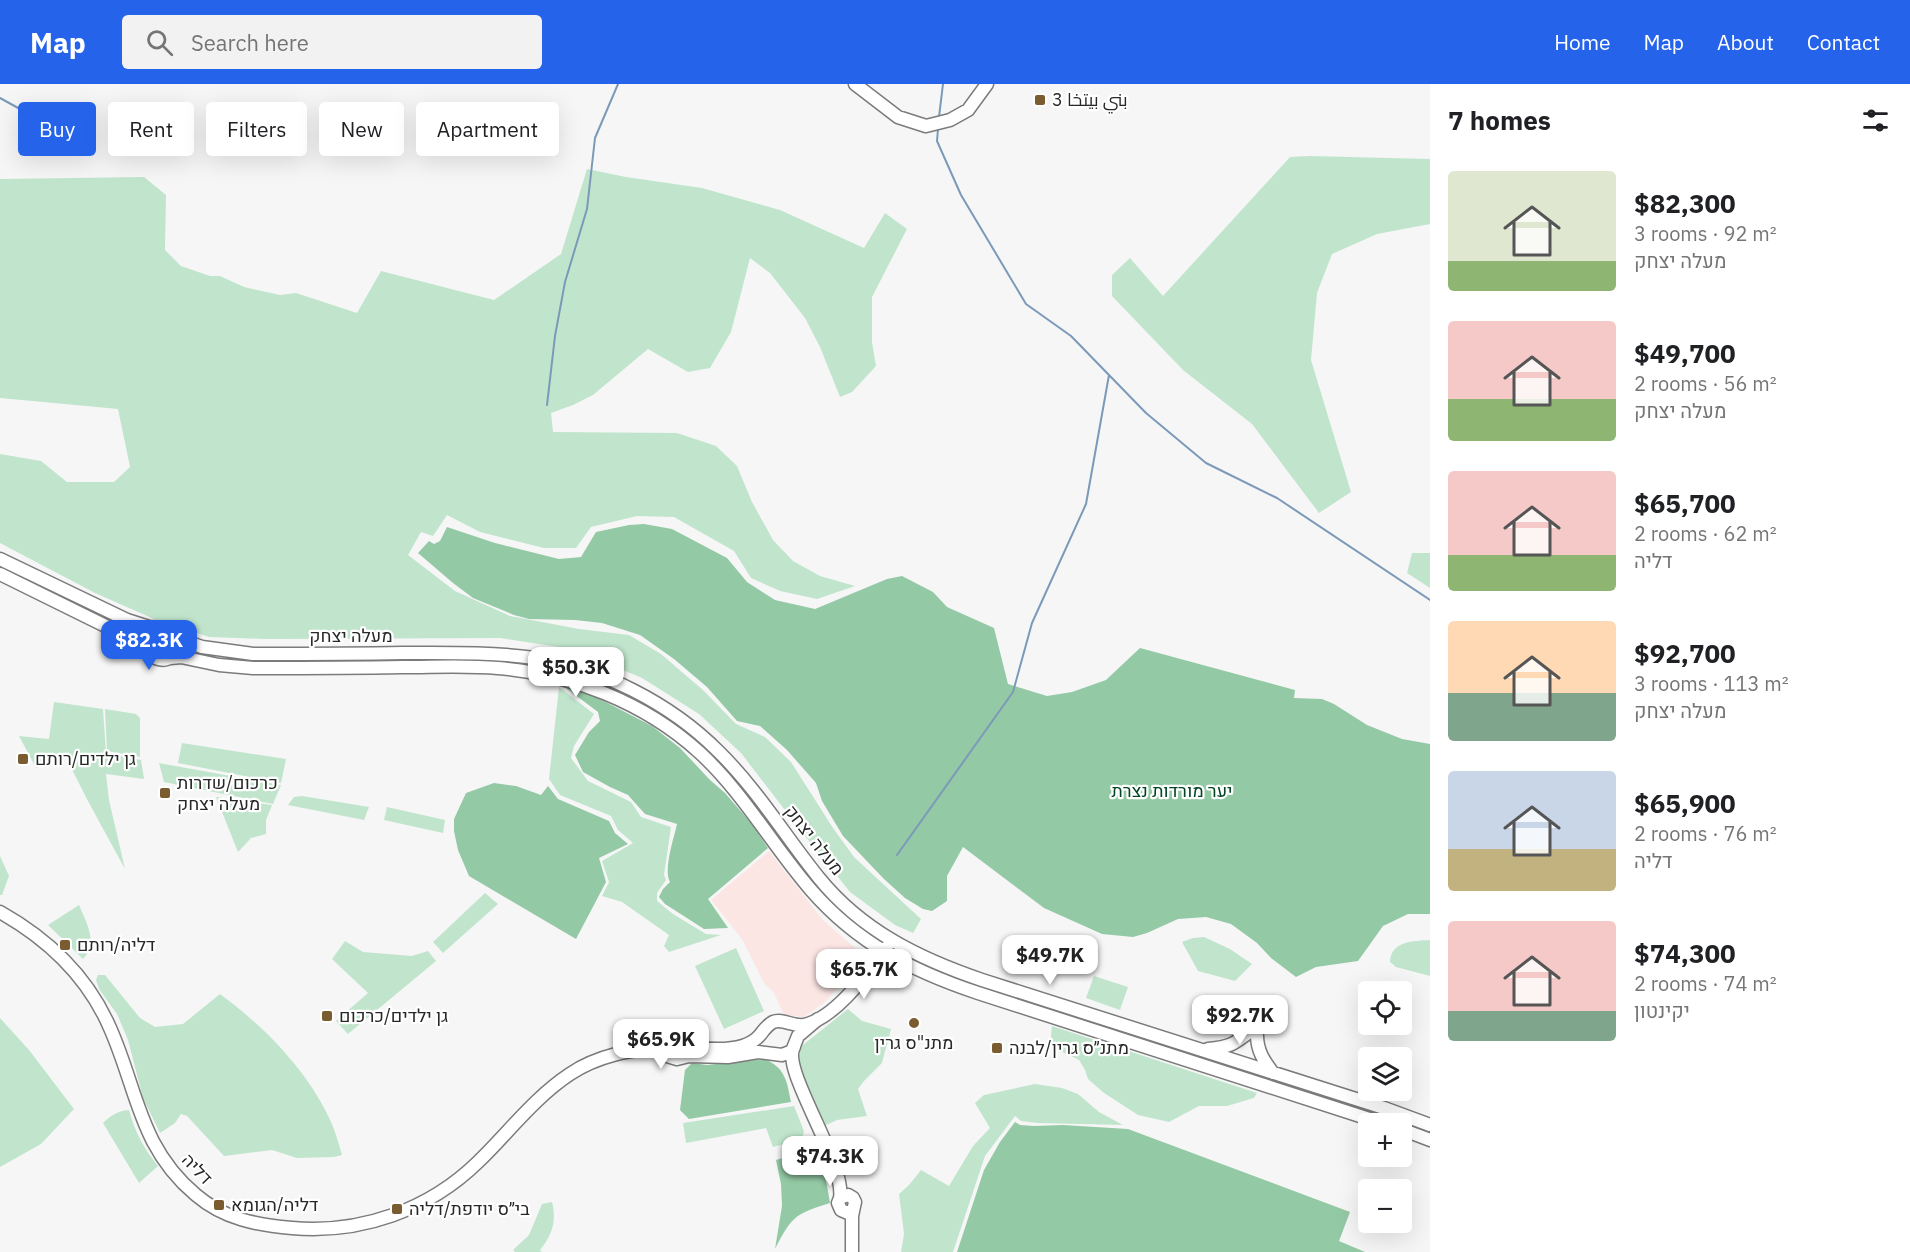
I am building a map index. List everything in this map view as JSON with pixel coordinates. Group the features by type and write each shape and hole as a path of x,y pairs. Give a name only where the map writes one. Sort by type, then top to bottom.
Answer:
{"street":[{"path":"855,84 898,117 926,126 950,120 968,110 987,84"},
{"path":"0,559 127,620 142,626 166,628 177,636 179,646 177,652 170,658 159,660 138,642 0,574"},
{"path":"148,650 148,637 161,628"},
{"name":"מעלה יצחק","path":"177,636 202,647 253,654 467,653 505,655 554,662 602,676 654,702 708,741 748,784 820,879 867,924 892,941 954,970 1430,1125"},
{"name":"מעלה יצחק","path":"170,658 181,657 219,665 253,668 496,668 551,675 597,689 647,714 699,752 737,793 819,899 858,935 884,952 930,976 978,993 1358,1115"},
{"name":"דליה","path":"0,912 54,948 95,999 110,1028 146,1129 154,1145 175,1174 187,1188 217,1210 252,1223 291,1228 327,1229 367,1224 388,1217 434,1195 465,1174 542,1096 571,1073 615,1054 664,1046"},
{"path":"852,1252 848,1211 855,1203 845,1197 824,1137 796,1077 792,1051 798,1036 852,992 892,941"},
{"path":"787,1023 795,1030 796,1044 787,1054 774,1055 764,1047 762,1042 766,1026 776,1021 787,1023 798,1026 818,1019"},
{"path":"764,1031 753,1042 733,1049 705,1048 673,1037 664,1046 665,1054 677,1059 683,1056 728,1057 758,1052 781,1058 796,1077"},
{"path":"1198,1049 1226,1047 1254,1033 1258,1050 1273,1073"},
{"path":"683,1056 686,1050 685,1043"},
{"path":"1412,1133 1430,1140"}],"shaded area":[{"path":"769,851 823,920 861,953 857,967 825,1002 804,1017 789,1016 783,1013 774,993 764,983 742,939 711,900"}],"green space":[{"path":"1290,157 1430,159 1430,224 1377,234 1332,254 1317,293 1311,360 1351,492 1319,513 1252,424 1183,370 1112,296 1112,275 1130,258 1163,296"},
{"path":"587,169 702,188 780,210 864,248 885,213 907,229 872,297 872,342 876,366 852,392 840,397 820,347 805,318 770,273 750,258 731,332 710,368 688,372 648,349 593,395 551,413 553,432 677,433 716,446 737,466 752,502 773,540 793,561 820,576 855,586 817,599 780,591 751,578 734,551 674,517 637,516 591,527 576,548 544,548 480,532 447,515 433,536 421,532 408,555 455,591 510,616 579,629 629,635 661,654 704,691 736,724 765,737 791,762 854,857 921,919 913,933 895,925 850,892 741,753 699,714 642,678 572,649 500,638 266,639 209,637 154,619 95,593 0,543 0,454 41,461 67,482 114,482 130,467 118,409 0,398 0,179 144,177 166,195 165,250 181,266 210,276 220,276 244,287 280,295 296,293 357,313 381,271 494,300 561,254"},
{"name":"יער מורדות נצרת","path":"644,524 672,529 727,558 747,582 775,600 815,609 887,579 902,576 933,592 947,607 994,628 1008,684 1047,696 1072,692 1106,680 1140,648 1295,690 1294,698 1322,699 1367,725 1402,739 1430,744 1430,914 1408,914 1383,926 1358,961 1316,967 1296,977 1231,924 1206,917 1178,919 1133,937 1102,934 1044,908 963,847 947,876 947,901 932,911 923,909 905,898 884,879 843,836 822,801 816,783 787,750 760,726 737,721 707,687 674,659 640,635 602,623 529,619 514,615 473,598 418,553 429,541 434,544 440,541 447,527 495,543 559,559 581,557 596,532"},
{"path":"1412,553 1430,553 1430,588 1407,573"},
{"path":"562,685 596,697 652,726 680,748 751,823 768,848 708,899 728,928 704,929 665,904 659,897 670,882 668,862 677,824 645,814 628,795 583,772 575,755 589,732 600,721 598,712"},
{"path":"559,687 594,714 574,746 571,758 588,781 631,802 641,817 671,827 664,875 666,880 657,893 657,901 673,914 706,934 721,935 669,952 664,946 669,935 622,902 602,896 609,882 602,861 633,843 618,830 611,816 560,795 549,779"},
{"path":"54,702 103,709 106,753 141,760 144,779 106,774 109,800 125,869 64,754 36,768 19,736 49,739"},
{"path":"105,709 136,714 140,718 140,757 107,751"},
{"path":"182,743 286,759 281,783 178,763"},
{"path":"159,763 281,785 273,804 164,782"},
{"path":"494,783 516,786 541,795 548,786 558,799 609,821 615,833 628,844 599,858 606,882 576,939 469,876 458,850 454,819 466,793"},
{"path":"302,796 369,807 364,820 288,805 294,797"},
{"path":"216,797 272,805 266,820 266,834 251,838 238,852"},
{"path":"387,807 445,820 443,833 384,820"},
{"path":"0,856 9,876 2,895 0,895"},
{"path":"485,893 498,904 443,953 433,942"},
{"path":"79,905 88,925 91,939 88,953 83,959 48,925"},
{"path":"1204,937 1230,949 1252,964 1235,981 1198,971 1182,942"},
{"path":"1430,940 1430,976 1396,967 1390,962 1391,955 1399,946 1410,942"},
{"path":"345,941 363,952 412,956 428,951 436,961 348,1034 336,1021 368,993 332,959"},
{"path":"736,948 764,1011 724,1029 695,966"},
{"path":"98,975 105,975 140,1018 155,1027 183,1024 220,994 269,1036 311,1086 332,1124 342,1155 297,1158 272,1150 224,1156 187,1116 181,1114 175,1123 160,1133 143,1098 128,1040 117,1014 99,989 96,980"},
{"path":"1094,976 1128,987 1120,1010 1086,998"},
{"path":"848,1009 862,1021 891,1029 882,1063 858,1089 867,1116 837,1120 822,1127 795,1059 799,1048"},
{"path":"0,1018 29,1050 74,1109 41,1144 0,1167"},
{"path":"1052,1026 1257,1093 1254,1098 1227,1106 1199,1106 1169,1122 1138,1115 1104,1093 1088,1079 1079,1060 1050,1046"},
{"path":"764,1059 781,1071 791,1102 689,1119 680,1110 685,1070 692,1063 707,1065"},
{"path":"1035,1084 1062,1088 1078,1094 1099,1112 1123,1125 1037,1123 1021,1121 1015,1116 985,1156 953,1252 901,1252 904,1234 899,1194 921,1170 949,1186 973,1146 990,1128 975,1103 984,1095"},
{"path":"794,1106 804,1131 802,1139 773,1147 766,1128 686,1143 683,1123"},
{"path":"129,1110 140,1140 158,1166 139,1183 103,1123 121,1111"},
{"path":"1015,1122 1020,1125 1034,1126 1063,1125 1128,1129 1350,1212 1339,1241 1365,1252 957,1252 984,1170"},
{"path":"807,1150 814,1151 820,1163 830,1203 809,1210 796,1218 786,1229 775,1249 782,1206 781,1184 776,1160"},
{"path":"552,1202 554,1222 548,1239 540,1250 542,1252 515,1252 513,1250 529,1235 542,1204"}],"waterway":[{"path":"547,405 555,336 565,282 587,209 595,138 618,84"},
{"path":"939,117 943,84"},
{"path":"0,98 18,108"},
{"path":"938,129 937,141 961,195 1026,304 1071,336 1146,413 1206,463 1277,498 1430,600"},
{"path":"897,855 1013,692 1032,623 1086,504 1109,375"}],"place":[{"name":"بني بيتخا 3","path":"1040,100"},
{"name":"גן ילדים/רותם","path":"23,759"},
{"name":"כרכום/שדרות מעלה יצחק","path":"165,793"},
{"name":"דליה/רותם","path":"65,945"},
{"name":"גן ילדים/כרכום","path":"327,1016"},
{"name":"מתנ\"ס גרין","path":"914,1023"},
{"name":"מתנ״ס גרין/לבנה","path":"997,1048"},
{"name":"דליה/הגומא","path":"219,1205"},
{"name":"בי״ס יודפת/דליה","path":"397,1209"}]}
